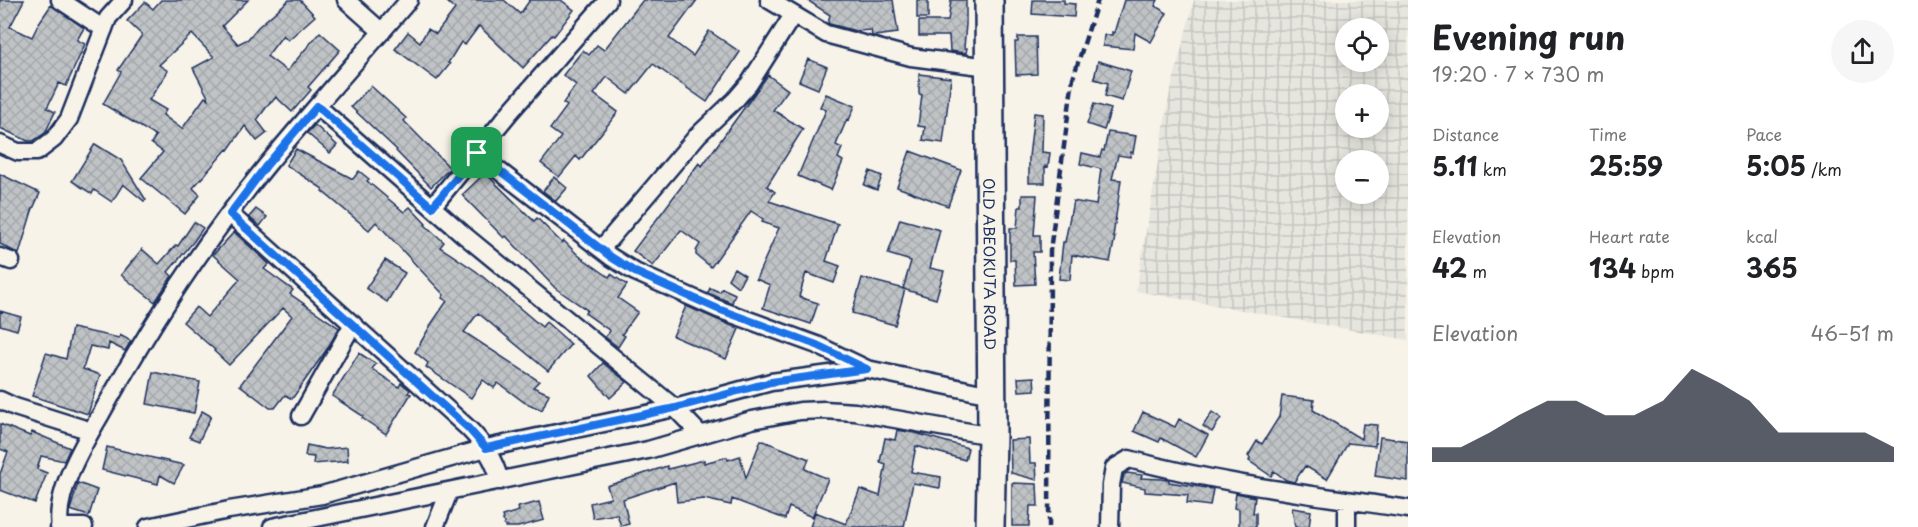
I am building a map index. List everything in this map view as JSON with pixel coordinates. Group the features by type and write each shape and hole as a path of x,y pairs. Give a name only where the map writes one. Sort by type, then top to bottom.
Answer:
{"highway":[{"name":"OLD ABEOKUTA ROAD","path":"988,0 992,395 990,527"}],"street":[{"path":"60,0 104,29"},
{"path":"0,144 18,152 37,152 54,139 69,119 108,18 124,0"},
{"path":"346,0 382,32"},
{"path":"84,527 60,527 58,515 62,496 91,431 178,285 266,166 409,0"},
{"path":"432,207 608,0"},
{"path":"769,0 826,34 862,45 911,57 989,67"},
{"path":"601,249 698,135 749,84 793,15"},
{"path":"317,106 432,207 675,408 701,435"},
{"path":"477,153 601,249 635,272 664,286 718,309 817,345 867,369 992,395"},
{"path":"230,214 468,428 486,448 495,463 500,481"},
{"path":"301,416 353,324"},
{"path":"148,527 229,510 322,495 486,448 675,408 771,382 867,369"},
{"path":"0,400 91,431"},
{"path":"272,527 648,450 752,420 800,411 855,412 992,436"},
{"path":"1110,527 1111,485 1114,468 1129,459 1168,470 1408,509"},
{"path":"435,527 449,492"},
{"path":"1347,500 1347,527"}],"shaded area":[{"path":"1194,0 1408,0 1408,340 1136,291 1169,97"}],"building":[{"path":"0,0 24,0 10,27 32,37 51,5 84,28 77,40 85,44 66,86 59,83 47,108 55,112 45,133 33,141 28,141 0,128"},
{"path":"161,0 248,0 222,26 238,44 248,39 258,27 289,0 300,0 315,16 288,40 283,35 267,56 287,71 320,32 340,50 308,87 311,90 292,112 276,97 271,101 257,120 267,133 257,141 245,126 228,150 193,188 200,195 185,214 141,178 163,152 151,143 156,136 103,104 121,72 118,70 142,35 127,21 145,2 153,9","holes":["192,34 214,57 193,68 209,99 205,97 182,129 163,115 166,110 149,100 168,71 159,65"]},
{"path":"445,0 504,0 520,14 530,0 561,0 574,10 554,36 552,35 523,68 479,26 465,45 461,42 448,63 450,64 437,80 395,49 408,32 420,42 428,29 436,34 455,9"},
{"path":"643,0 697,0 669,38 693,56 709,31 740,52 707,102 653,64 629,94 607,77 594,94 618,112 580,160 576,156 559,177 541,163 561,137 550,129 567,106 563,103 576,85 563,75 583,50 589,55 597,45 604,50"},
{"path":"807,0 893,0 898,33 872,36 871,30 856,31 830,24 828,23 830,15"},
{"path":"917,0 928,0 928,18 917,18"},
{"path":"951,0 966,0 964,48 967,48 966,53 950,51 949,36 919,36 919,21 948,21"},
{"path":"1033,0 1064,0 1064,3 1075,4 1074,17 1032,14"},
{"path":"1124,0 1158,0 1155,6 1167,13 1151,42 1135,33 1133,49 1103,46 1104,35 1114,33"},
{"path":"1018,37 1036,37 1037,74 1016,75 1015,42 1018,42"},
{"path":"808,59 827,67 818,89 799,81"},
{"path":"1098,61 1131,71 1122,101 1105,96 1108,83 1094,79"},
{"path":"919,74 951,78 943,143 923,140 925,127 918,126 922,95 919,94"},
{"path":"768,75 788,90 773,110 803,129 767,186 775,192 769,201 838,224 826,261 840,266 834,283 806,273 799,297 818,303 811,324 763,308 770,285 756,279 779,228 762,222 763,219 751,211 711,267 696,255 700,244 681,230 653,266 633,251 699,163 702,166"},
{"path":"371,86 406,118 404,121 450,168 431,187 397,150 351,107"},
{"path":"826,94 855,106 836,145 842,148 838,158 843,161 831,190 798,176 826,110 820,107"},
{"path":"1094,104 1111,109 1104,130 1087,124"},
{"path":"1034,113 1043,114 1042,152 1050,153 1048,167 1045,166 1045,183 1029,183 1029,157"},
{"path":"315,125 337,145 330,153 307,133"},
{"path":"1108,132 1136,136 1130,157 1118,155 1112,179 1121,180 1110,262 1072,255 1070,280 1059,279 1063,242 1065,242 1073,201 1096,205 1101,169 1080,164 1082,153 1100,157 1102,150 1104,151"},
{"path":"95,144 121,160 146,200 144,201 123,184 112,202 94,190 92,194 72,181"},
{"path":"296,149 353,179 359,171 369,179 367,181 404,212 410,207 444,242 440,247 476,271 542,327 546,322 571,344 548,371 478,313 464,332 539,381 533,387 549,394 542,410 524,402 498,383 494,388 483,380 471,398 426,367 428,363 415,352 447,301 442,298 444,295 376,222 369,230 322,191 323,189 286,165"},
{"path":"910,151 961,170 948,206 897,187"},
{"path":"870,171 882,176 877,190 864,185"},
{"path":"485,173 534,221 537,218 562,243 564,241 578,255 609,277 611,274 627,285 618,298 638,312 622,334 625,336 618,347 605,337 610,331 585,313 587,310 555,288 506,236 504,238 462,195"},
{"path":"0,174 40,193 19,254 0,244"},
{"path":"554,177 567,188 556,201 543,191"},
{"path":"1022,195 1037,195 1034,235 1040,235 1040,252 1033,252 1035,284 1016,285 1015,260 1010,260 1010,228 1017,228"},
{"path":"256,209 267,217 260,226 249,217"},
{"path":"900,219 940,230 930,268 944,271 936,299 903,289 911,261 888,254"},
{"path":"194,222 203,228 168,272 172,276 155,302 121,275 142,249 159,264 176,245 178,246"},
{"path":"234,232 269,264 264,269 293,290 290,294 339,328 292,399 285,395 275,408 270,408 240,385 292,316 283,308 229,365 183,322 196,307 207,317 240,279 213,255"},
{"path":"385,260 405,273 387,302 366,288"},
{"path":"734,268 745,275 738,287 728,279"},
{"path":"862,278 905,289 895,325 852,313"},
{"path":"710,288 720,292 722,288 735,294 732,303 708,293"},
{"path":"686,306 739,329 726,359 673,336"},
{"path":"0,311 21,317 17,330 0,325"},
{"path":"72,328 119,338 120,335 131,341 125,351 109,343 108,350 90,346 83,369 100,375 88,414 32,396 46,353 66,359"},
{"path":"359,353 376,364 372,369 399,387 401,383 410,390 408,393 411,394 386,434 332,396"},
{"path":"603,363 627,382 610,398 591,376"},
{"path":"153,372 200,382 194,413 147,404"},
{"path":"1034,377 1035,390 1019,391 1018,378"},
{"path":"1282,396 1314,400 1313,410 1361,439 1363,424 1377,425 1375,446 1348,443 1327,479 1305,466 1294,482 1286,480 1274,471 1271,476 1249,461 1248,456 1257,441 1262,444 1279,417"},
{"path":"202,411 211,416 199,441 189,437"},
{"path":"1143,412 1175,427 1179,419 1208,435 1196,457 1161,438 1159,442 1134,431"},
{"path":"1212,412 1221,418 1212,432 1203,426"},
{"path":"0,424 30,436 32,432 70,448 64,461 41,456 37,469 47,473 35,503 0,490 0,474 8,452 0,449"},
{"path":"897,430 968,448 965,460 916,446 911,472 941,477 940,488 913,483 904,527 810,527 815,512 846,524 860,489 880,496 886,464 880,462 885,438 895,440"},
{"path":"1380,437 1408,441 1408,481 1375,476"},
{"path":"1029,439 1030,463 1036,463 1037,480 1011,473 1010,440"},
{"path":"761,440 809,459 805,469 828,479 812,517 789,507 785,519 732,499 731,505 704,499 677,502 675,482 623,499 629,524 621,526 617,514 593,518 590,503 611,498 607,486 667,466 668,469 704,460 704,463 740,456 746,478"},
{"path":"307,445 326,449 347,447 348,461 313,464 314,457 305,456"},
{"path":"107,447 184,465 174,483 160,475 158,484 102,470"},
{"path":"1127,473 1142,475 1141,478 1169,480 1169,482 1213,489 1210,506 1187,503 1188,495 1145,492 1145,488 1122,483"},
{"path":"78,483 97,490 89,516 70,510"},
{"path":"1012,483 1037,484 1038,506 1030,506 1029,526 1012,526"},
{"path":"1236,493 1255,497 1253,513 1256,513 1256,527 1239,527 1239,509 1234,508"},
{"path":"539,502 544,520 518,527 505,527 502,516 519,511 518,507"},
{"path":"1292,508 1311,511 1309,527 1295,527"}],"railway":[{"path":"1049,527 1050,251 1073,78 1098,0"}],"route":[{"path":"317,106 432,207 477,153 611,257 635,272 718,309 817,345 867,369 771,382 675,408 486,448 468,428 230,214 266,166 317,106"}]}
